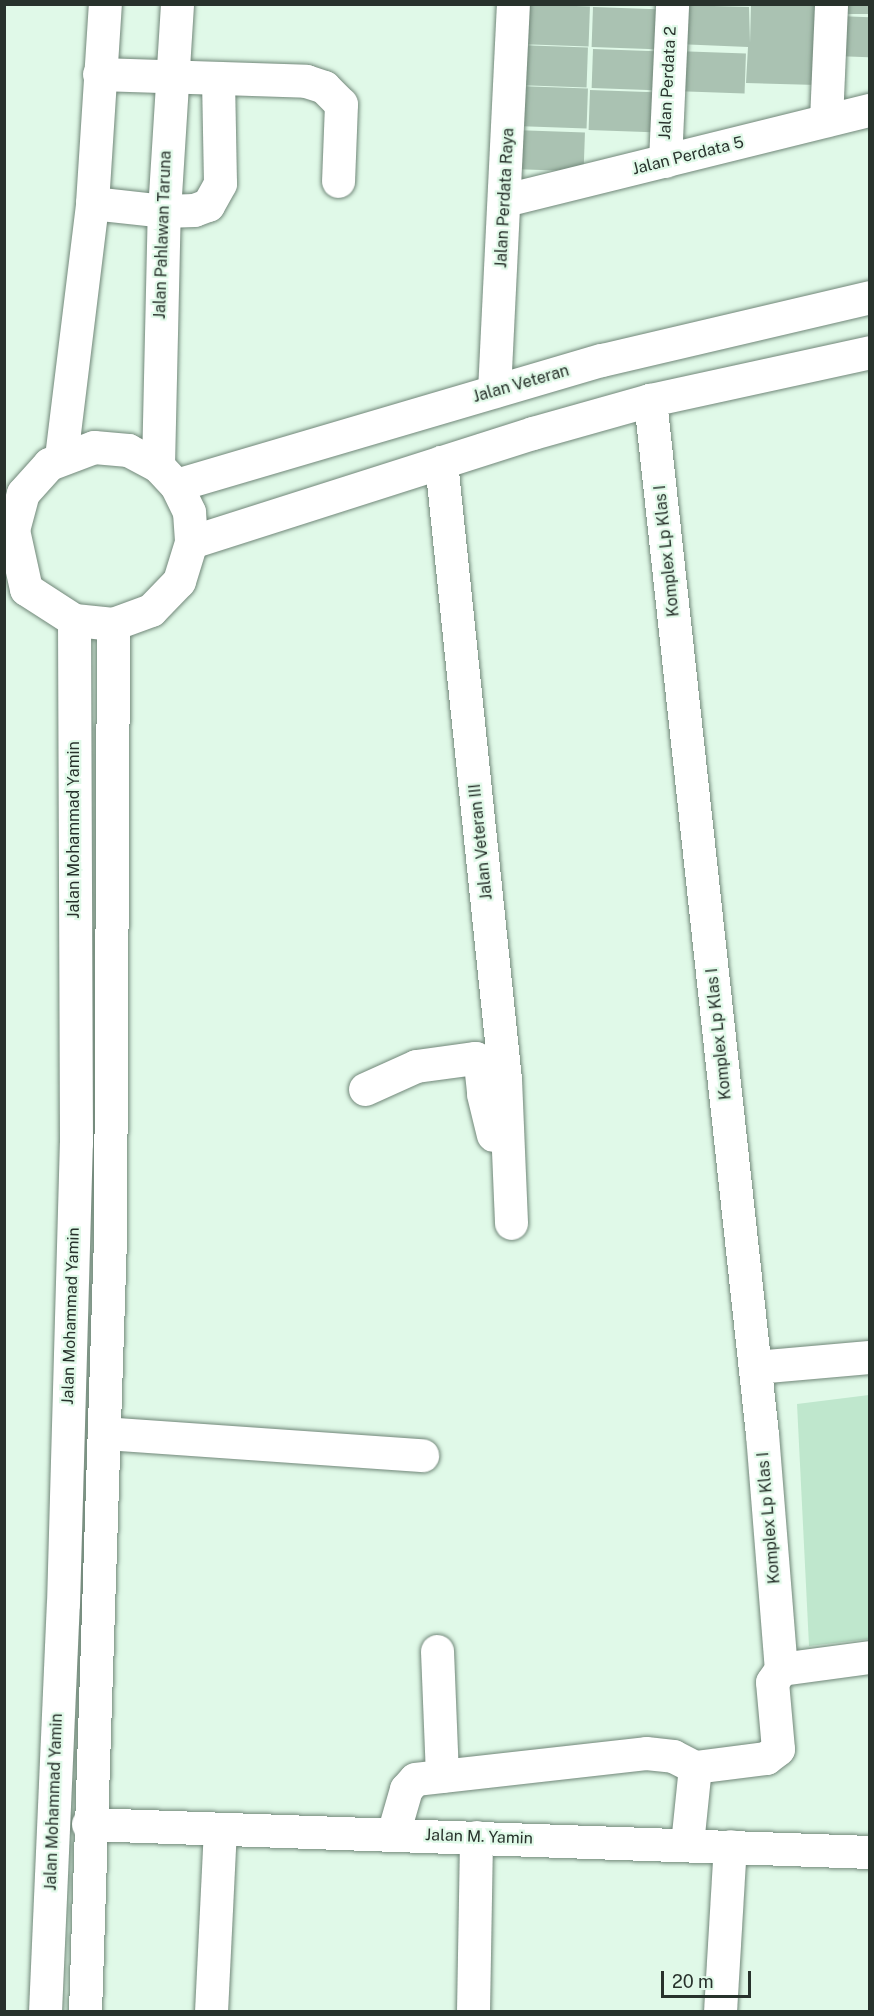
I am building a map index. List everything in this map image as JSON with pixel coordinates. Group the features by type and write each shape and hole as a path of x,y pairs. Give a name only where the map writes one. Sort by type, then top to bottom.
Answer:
{"main road":[{"path":"61,457 92,203 105,4"},
{"name":"Jalan Pahlawan Taruna","path":"167,475 164,211 177,4"},
{"name":"Jalan Perdata Raya","path":"494,391 513,4"},
{"name":"Jalan Perdata 2","path":"665,161 672,4"},
{"path":"826,120 831,4"},
{"path":"99,74 306,81 333,93 341,104 338,181"},
{"path":"92,203 164,211 194,210 208,205 216,195 220,183 218,78"},
{"name":"Jalan Perdata 5","path":"505,200 870,110"},
{"name":"Jalan Veteran","path":"167,475 494,391 602,360 870,297"},
{"path":"192,542 441,462 650,400 870,352"},
{"name":"Komplex Lp Klas I","path":"650,400 755,1367 777,1676"},
{"path":"93,447 128,450 167,475 189,512 192,542 187,562 172,588 151,610 113,624 74,620 16,592 9,531 23,493 49,464 61,457 93,447"},
{"name":"Jalan Veteran III","path":"441,462 505,1079 511,1223"},
{"name":"Jalan Mohammad Yamin","path":"45,2012 63,1604 76,1143 74,620"},
{"path":"85,2012 88,1824 110,1228 113,624"},
{"path":"365,1089 416,1066 475,1058 480,1064 490,1126 508,1162"},
{"path":"755,1367 870,1357"},
{"path":"104,1433 422,1455"},
{"path":"437,1652 442,1776"},
{"path":"393,1834 409,1783 414,1779 646,1753 672,1756 696,1767 766,1758 778,1749 777,1676 870,1657"},
{"path":"687,1844 696,1767"},
{"name":"Jalan M. Yamin","path":"88,1824 870,1852"},
{"path":"211,2012 220,1830"},
{"path":"473,2012 476,1837"},
{"path":"720,2012 730,1846"}],"green space":[{"path":"869,1395 869,1639 809,1646 797,1404"}],"building":[{"path":"519,4 590,6 589,46 518,44"},
{"path":"751,4 822,5 817,85 746,83 748,47 677,44 678,5 749,7 750,43"},
{"path":"838,4 870,4 870,14 838,14"},
{"path":"593,7 664,9 663,49 592,47"},
{"path":"837,16 870,17 869,57 836,56"},
{"path":"517,45 588,47 587,87 516,85"},
{"path":"593,49 663,51 662,90 592,88"},
{"path":"675,51 746,53 745,93 674,91"},
{"path":"517,86 588,88 587,128 516,126"},
{"path":"590,90 661,92 660,132 589,130"},
{"path":"514,130 585,132 584,171 513,169"}]}
